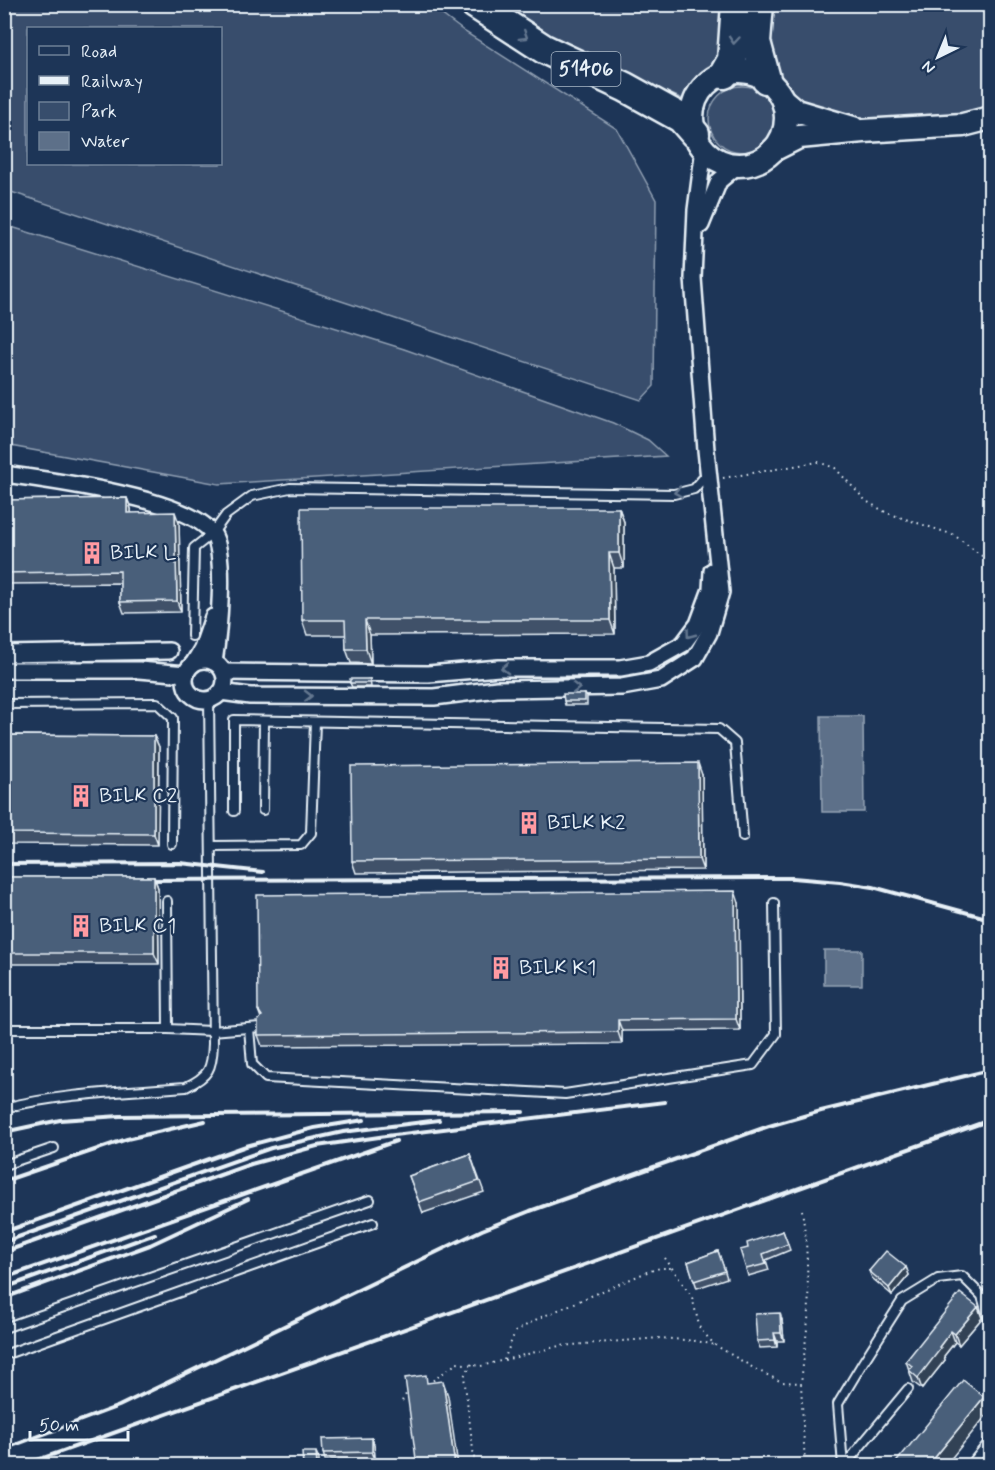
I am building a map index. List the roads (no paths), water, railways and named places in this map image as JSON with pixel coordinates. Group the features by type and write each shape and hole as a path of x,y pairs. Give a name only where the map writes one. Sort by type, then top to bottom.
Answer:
{"highway":[{"name":"51406","path":"476,4 544,49 625,87 681,118 699,141"},
{"path":"724,74 732,60 736,4"},
{"path":"759,4 756,42 774,89"}],"street":[{"path":"220,591 202,649 190,669 187,687 196,697 215,695 434,697 497,689 622,687 660,680 695,658 709,633 721,592 708,476 693,278 699,141 692,121 696,98 716,76 739,70 748,71 774,89 796,111 863,130"},
{"path":"773,150 786,124 774,89"},
{"path":"695,242 707,207 719,182 738,165 760,160 773,150 799,137 863,130 963,125 990,118"},
{"name":"51406","path":"699,141 719,160 738,165"},
{"path":"4,474 81,484 165,506 200,522 213,533 220,566 219,667 224,686 215,695"},
{"path":"4,670 190,669 203,660 219,667 428,674 499,668 620,668 649,663 683,644 698,624 711,589 714,538"},
{"path":"4,654 169,651"}],"lane":[{"path":"192,636 194,548 213,533 226,515 252,496 290,488 674,494 694,489 708,476"},
{"path":"4,1108 75,1096 186,1087 199,1081 208,1072 212,1061 211,846 215,695"},
{"path":"4,704 157,703 173,718 172,844"},
{"path":"234,811 234,720 719,729 735,743 743,837"},
{"path":"263,810 264,721"},
{"path":"211,846 301,845 311,833 315,722"},
{"path":"167,901 168,1029"},
{"path":"249,1028 252,1064 266,1078 565,1094 753,1065 776,1034 774,903"},
{"path":"4,1029 212,1031 260,1027"},
{"path":"4,1165 54,1148"},
{"path":"4,1328 370,1200"},
{"path":"4,1355 374,1223"},
{"path":"844,1466 838,1404 902,1301 938,1279 962,1276 982,1296 990,1323"},
{"path":"844,1466 908,1389"},
{"path":"970,1466 990,1442"}],"water":[{"path":"821,716 863,716 864,812 822,812"},
{"path":"824,950 862,950 862,985 824,985"}],"railway":[{"path":"4,864 180,863 263,872"},
{"path":"140,880 793,878 873,887 990,919"},
{"path":"4,1449 119,1406 482,1230 530,1211 769,1126 990,1070"},
{"path":"4,1252 251,1164 317,1146 665,1102"},
{"path":"4,1132 60,1120 120,1116 523,1112"},
{"path":"4,1232 246,1146 314,1128 364,1120"},
{"path":"4,1242 271,1148 343,1132 439,1120"},
{"path":"21,1466 990,1120"},
{"path":"4,1181 127,1139 205,1121"},
{"path":"4,1278 396,1141"},
{"path":"4,1298 150,1245 248,1199"},
{"path":"4,1288 155,1234"}],"place":[{"name":"BILK L","path":"92,553"},
{"name":"BILK C2","path":"81,796"},
{"name":"BILK K2","path":"529,823"},
{"name":"BILK C1","path":"81,926"},
{"name":"BILK K1","path":"501,968"}]}
